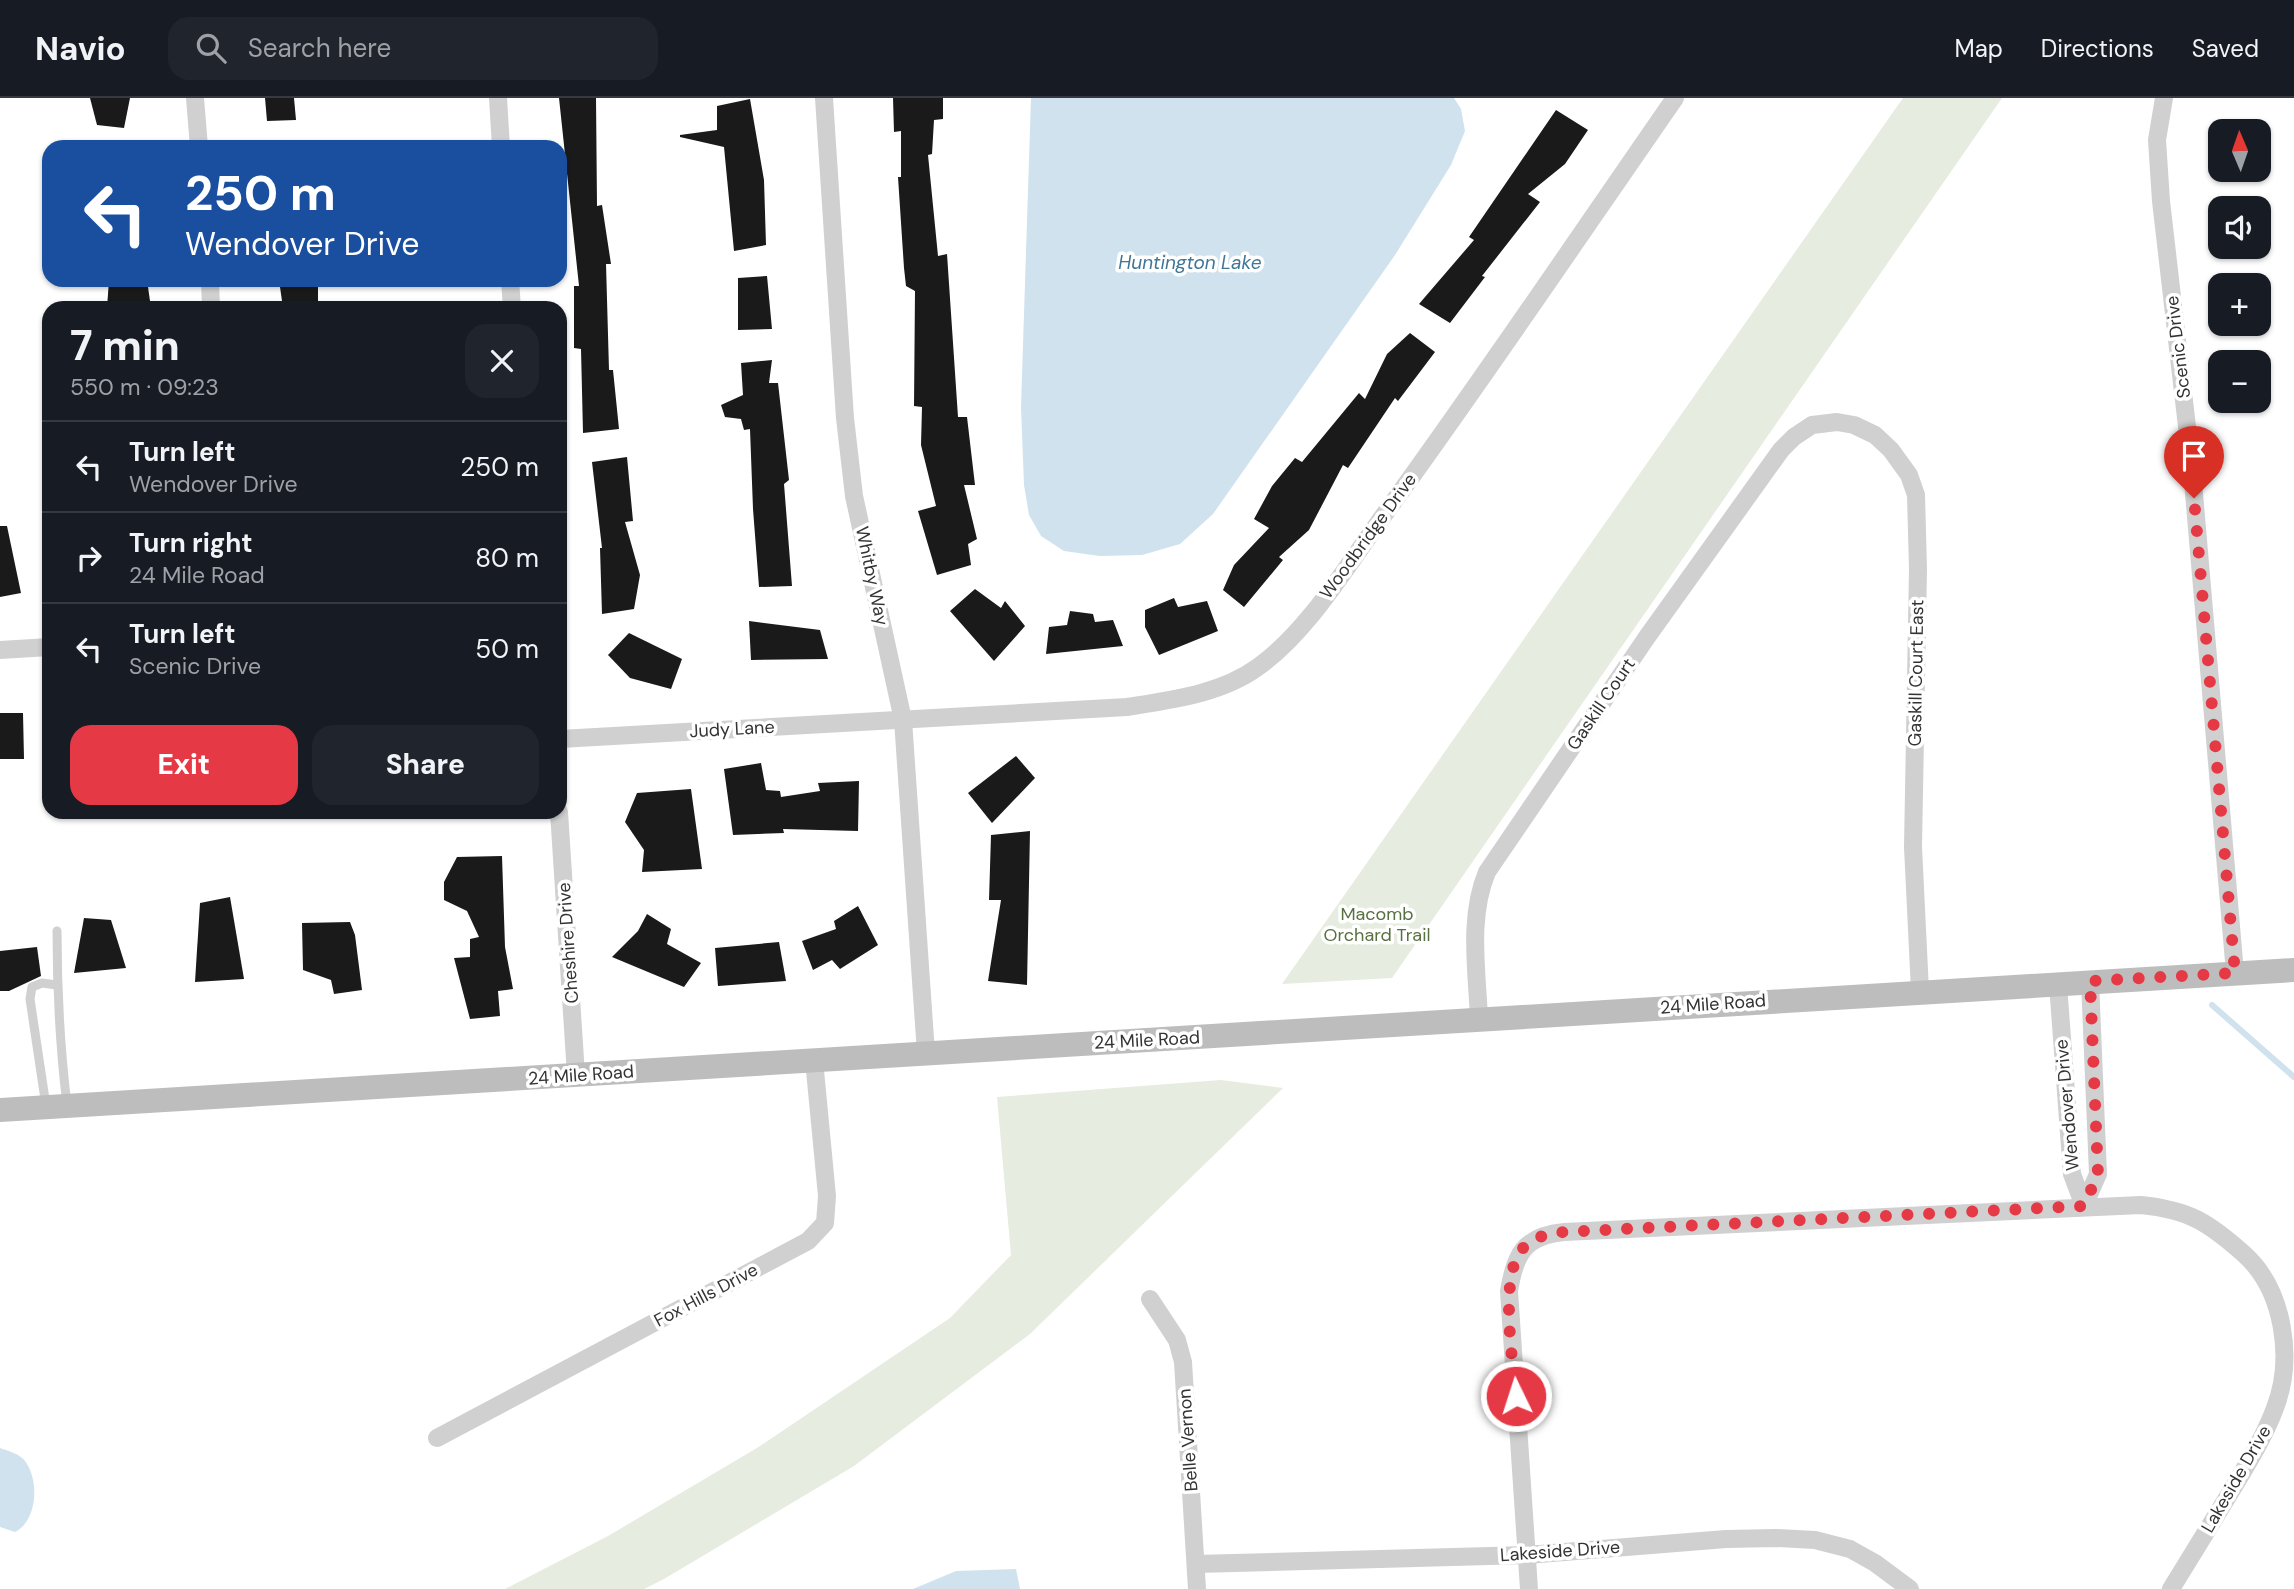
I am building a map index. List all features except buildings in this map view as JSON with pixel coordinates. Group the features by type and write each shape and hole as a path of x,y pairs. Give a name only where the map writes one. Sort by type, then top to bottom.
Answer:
{"street":[{"path":"195,98 198,140"},
{"path":"498,98 501,140"},
{"name":"Whitby Way","path":"824,98 845,418 854,496 903,720 926,1053"},
{"name":"Woodbridge Drive","path":"903,720 1127,707 1219,688 1255,670 1309,618 1408,482 1675,98"},
{"name":"Scenic Drive","path":"2164,98 2157,140 2161,201 2192,470 2235,973"},
{"name":"Gaskill Court East","path":"1812,425 1837,422 1854,425 1875,435 1891,450 1909,475 1916,495 1918,569 1913,847 1920,991"},
{"name":"Gaskill Court","path":"1479,1019 1475,913 1479,890 1487,872 1647,637 1781,450 1812,425"},
{"path":"0,650 42,647"},
{"name":"Judy Lane","path":"567,739 903,720"},
{"name":"Cheshire Drive","path":"559,819 576,1075"},
{"name":"24 Mile Road","path":"0,1111 2294,970"},
{"name":"Wendover Drive","path":"2084,1206 2098,1174 2090,981"},
{"name":"Wendover Drive","path":"2058,984 2072,1174 2084,1206"},
{"name":"Fox Hills Drive","path":"437,1438 808,1241 825,1223 827,1196 814,1060"},
{"name":"Lakeside Drive","path":"1529,1589 1508,1291 1512,1268 1524,1247 1542,1236 1564,1232 2141,1205 2170,1208 2195,1217 2219,1232 2250,1260 2272,1292 2284,1366 2275,1409 2253,1454 2171,1589"},
{"name":"Belle Vernon","path":"1150,1299 1177,1340 1182,1362 1197,1589"},
{"name":"Lakeside Drive","path":"1196,1564 1527,1555 1726,1539 1776,1538 1815,1540 1850,1549 1863,1555 1910,1589"}],"lane":[{"path":"57,931 62,1060 57,1107"},
{"path":"57,985 42,983 32,987 30,999 57,1107"}],"green space":[{"name":"Macomb Orchard Trail","path":"1903,98 2002,98 1392,978 1282,984"},
{"path":"1221,1080 1283,1088 1030,1334 854,1466 644,1589 505,1589 608,1536 757,1448 950,1318 1011,1255 997,1097"}],"water":[{"name":"Huntington Lake","path":"1031,98 1454,98 1461,109 1465,131 1451,165 1395,255 1213,514 1180,544 1142,555 1100,556 1064,551 1041,536 1029,515 1024,485 1021,407"},
{"path":"0,1448 23,1459 33,1479 32,1510 22,1527 15,1532 0,1527"},
{"path":"1016,1569 1020,1589 913,1589 956,1571"}],"waterway":[{"path":"2212,1005 2294,1077"}],"route":[{"path":"1516,1396 1508,1291 1517,1257 1524,1247 1542,1236 1564,1232 2084,1206 2098,1174 2090,981 2235,973 2194,498"}]}
